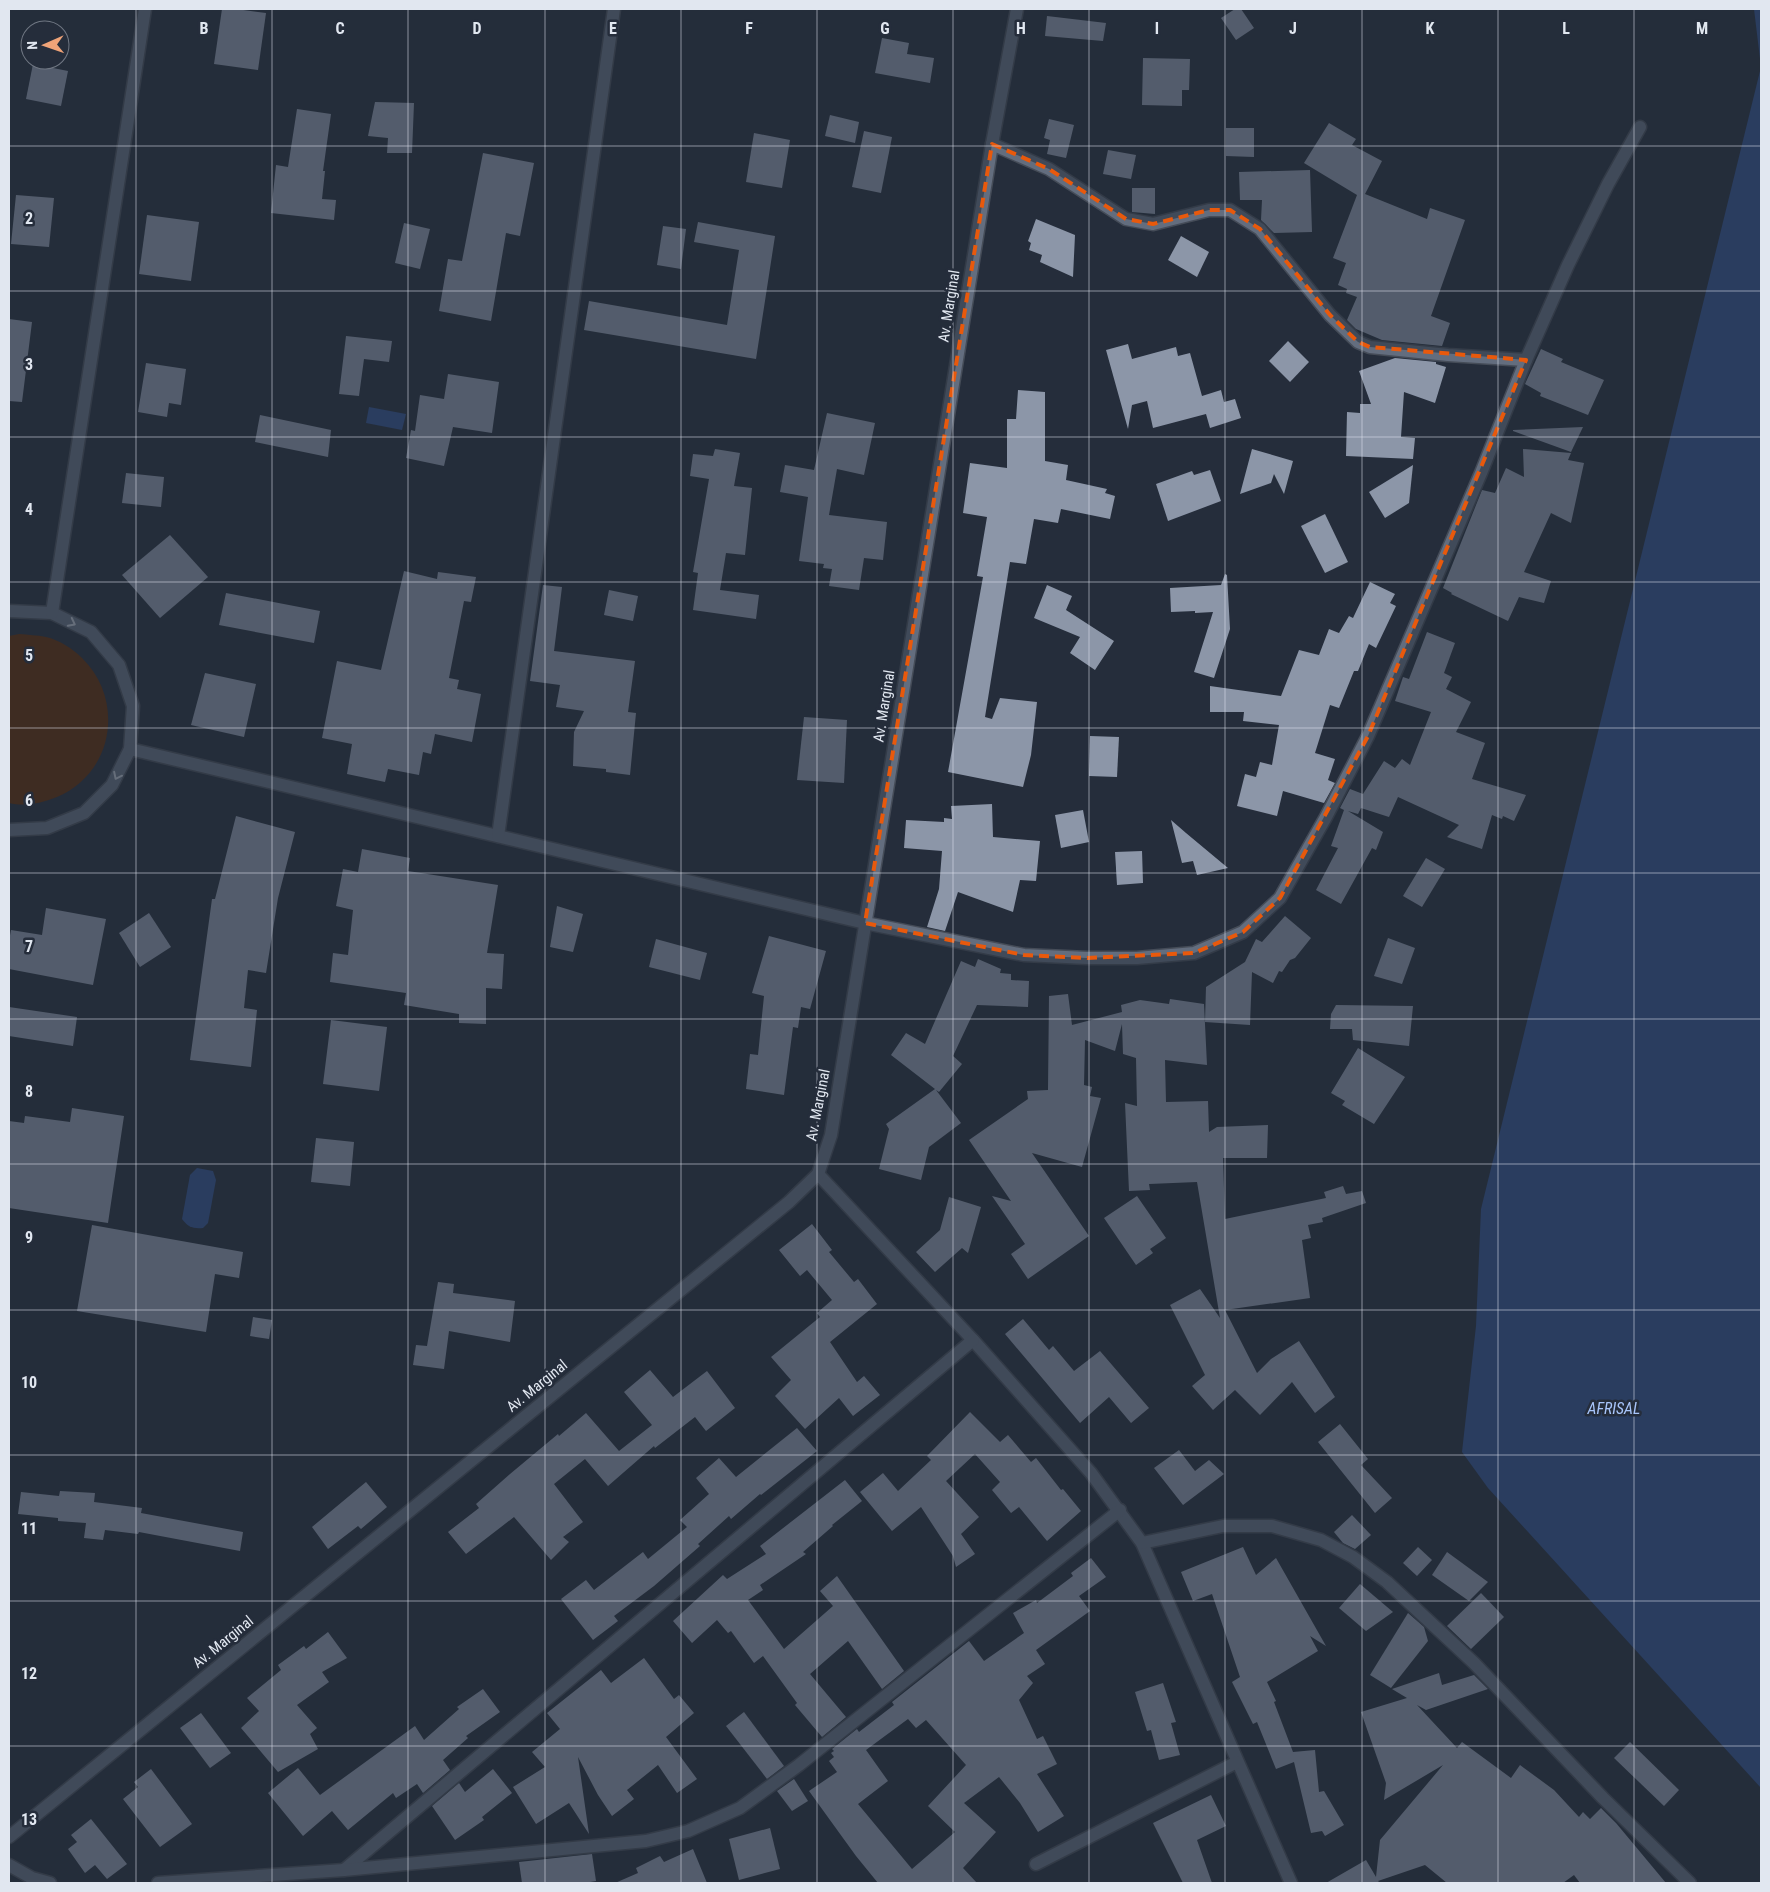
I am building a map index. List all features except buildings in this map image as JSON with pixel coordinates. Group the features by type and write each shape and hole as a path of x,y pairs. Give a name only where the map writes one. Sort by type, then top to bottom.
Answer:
{"street":[{"path":"52,613 145,9"},
{"path":"498,836 614,9"},
{"name":"Av. Marginal","path":"9,1837 788,1202 818,1174 831,1135 992,144 1017,9"},
{"path":"130,749 866,923 1024,955 1137,958 1194,953 1243,932 1280,898 1326,817 1368,736 1477,482 1526,360 1568,265 1608,184 1640,127"},
{"path":"992,144 1049,169 1126,219 1153,224 1209,210 1230,210 1260,229 1330,315 1358,342 1370,347 1526,360"},
{"path":"9,611 52,613 90,632 119,665 133,706 130,749 112,785 84,813 47,828 9,830"},
{"path":"818,1174 973,1340 1091,1473 1120,1510 1142,1543 1291,1883"},
{"path":"344,1870 973,1340"},
{"path":"158,1883 344,1870 646,1841 688,1831 740,1808 799,1765 1120,1510"},
{"path":"1142,1543 1224,1526 1272,1526 1322,1540 1354,1558 1387,1582 1474,1663 1603,1798 1690,1883"},
{"path":"1036,1864 1237,1762"},
{"path":"9,1865 32,1878 50,1883"}],"highlighted area":[{"path":"992,144 1049,169 1126,219 1153,224 1209,210 1230,210 1260,229 1330,315 1358,342 1370,347 1526,360 1368,736 1280,898 1243,932 1194,953 1087,958 1024,955 865,923"}],"shaded area":[{"path":"19,634 51,638 78,654 96,675 104,694 108,714 107,734 101,754 91,771 76,786 57,797 39,803 27,804 9,803 9,636"}],"water":[{"path":"1754,9 1761,9 1761,67"},
{"name":"AFRISAL","path":"1761,67 1761,1788 1488,1488 1462,1452 1476,1326 1481,1209"},
{"path":"369,407 406,414 402,430 366,423"},
{"path":"197,1168 213,1171 216,1180 208,1223 203,1228 191,1227 182,1219 190,1175"}]}
